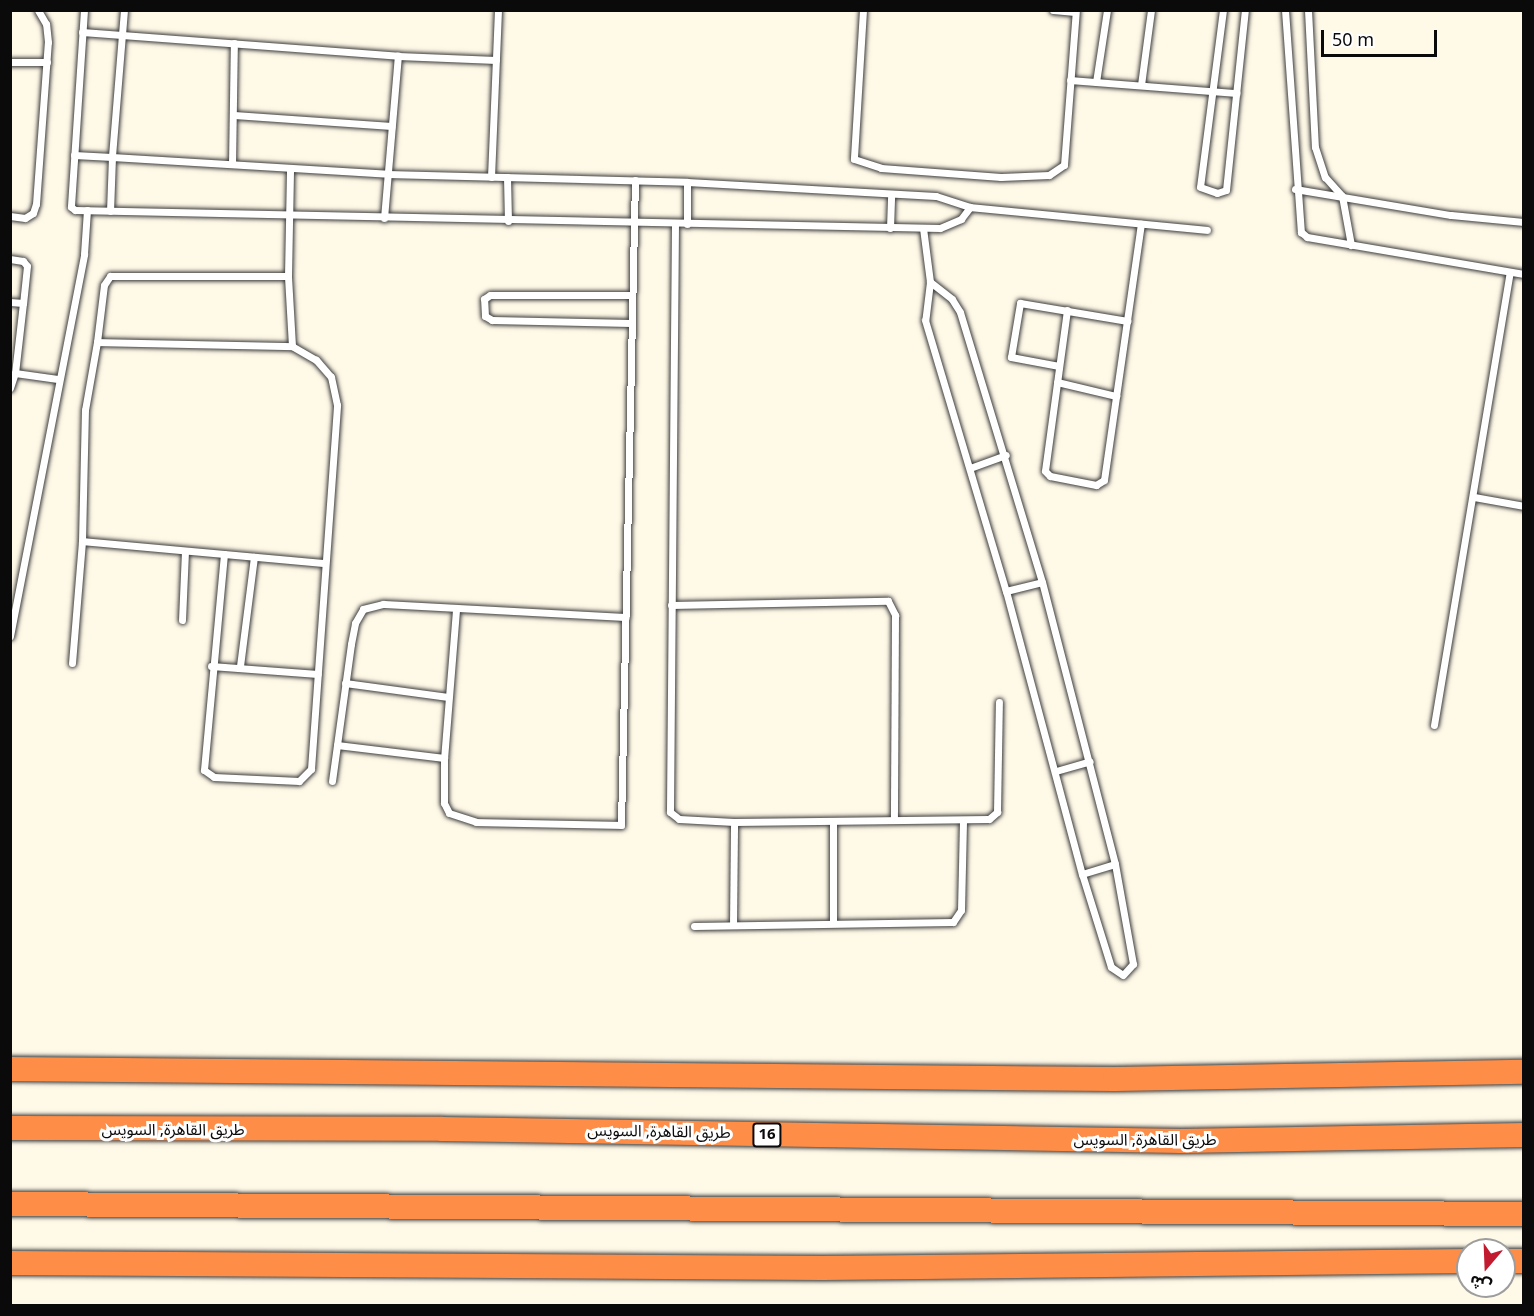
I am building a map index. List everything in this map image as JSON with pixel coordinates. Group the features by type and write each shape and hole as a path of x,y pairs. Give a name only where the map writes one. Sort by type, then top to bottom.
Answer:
{"highway":[{"path":"10,1069 1115,1079 1524,1072"},
{"name":"طريق القاهرة, السويس","path":"10,1128 442,1129 1170,1141 1524,1135"},
{"path":"10,1204 1524,1214"},
{"path":"10,1263 823,1268 1456,1261"}],"lane":[{"path":"10,216 25,218 33,213 36,204 47,62 46,24 38,10"},
{"path":"84,10 71,207 87,210 384,218 890,228 951,225 970,207"},
{"path":"110,210 124,10"},
{"path":"491,177 498,10"},
{"path":"863,10 854,159 881,168 1001,177 1058,172 1064,165 1076,11 1053,10"},
{"path":"1096,82 1107,10"},
{"path":"1141,86 1150,10"},
{"path":"1223,10 1200,187 1217,193 1226,190 1245,10"},
{"path":"1285,10 1297,220 1307,237 1524,274"},
{"path":"1308,10 1315,147 1325,177 1342,196 1351,245"},
{"path":"82,32 398,56 496,60"},
{"path":"232,164 234,43"},
{"path":"384,218 398,56"},
{"path":"10,62 47,62"},
{"path":"1070,80 1236,93"},
{"path":"234,115 392,126"},
{"path":"74,155 387,174 687,182 891,194 948,198 970,207 1207,230"},
{"path":"290,168 288,276 292,346"},
{"path":"507,177 508,221"},
{"path":"456,610 444,758 444,803 449,813 464,820 621,825 635,180"},
{"path":"687,182 687,224"},
{"path":"1295,189 1451,215 1524,222"},
{"path":"890,228 891,194"},
{"path":"10,636 84,254 87,210"},
{"path":"675,224 668,806 679,819 734,822 989,819 997,812 999,702"},
{"path":"1067,310 1044,468 1050,476 1096,485 1102,482 1141,224"},
{"path":"923,228 930,282 925,320 1006,591 1082,874 1111,967 1123,975 1133,964 1115,864 1042,582 1006,455 960,312 952,299 930,282"},
{"path":"10,259 22,261 27,266 15,373 10,388"},
{"path":"1434,725 1510,272"},
{"path":"72,663 82,541 85,410 104,285 110,276 288,276"},
{"path":"632,295 490,295 484,299 485,316 492,320 632,323"},
{"path":"1059,366 1011,357 1016,317 1022,302 1127,321"},
{"path":"10,303 23,303"},
{"path":"97,342 292,346 316,360 331,377 336,405 311,769 307,777 299,781 214,777 204,770 211,666 224,554"},
{"path":"15,373 58,379"},
{"path":"1057,382 1116,396"},
{"path":"970,468 1006,455"},
{"path":"1474,497 1524,506"},
{"path":"82,541 326,563"},
{"path":"182,620 185,551"},
{"path":"240,666 254,557"},
{"path":"1006,591 1042,582"},
{"path":"670,604 888,601 895,615 894,820"},
{"path":"332,781 355,623 363,609 382,604 456,610 626,616"},
{"path":"211,666 240,666 318,674"},
{"path":"345,683 448,697"},
{"path":"337,745 444,758"},
{"path":"1056,771 1090,761"},
{"path":"694,926 957,919 963,820"},
{"path":"833,821 833,923"},
{"path":"733,925 734,822"},
{"path":"1082,874 1115,864"}]}
